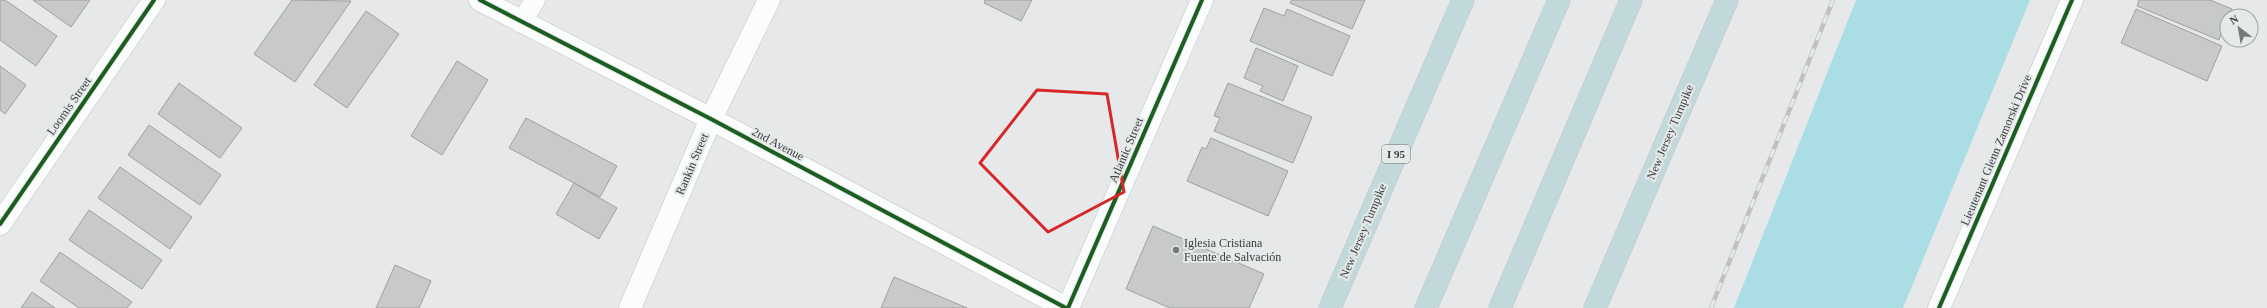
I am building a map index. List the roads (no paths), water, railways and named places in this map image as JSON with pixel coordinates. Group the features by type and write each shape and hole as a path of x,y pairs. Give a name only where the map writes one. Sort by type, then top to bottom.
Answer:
{"highway":[{"name":"New Jersey Turnpike","path":"1330,308 1463,0"},
{"path":"1426,308 1559,0"},
{"path":"1500,308 1631,0"},
{"name":"New Jersey Turnpike","path":"1595,308 1727,0"}],"street":[{"name":"Loomis Street","path":"0,224 154,0"},
{"name":"2nd Avenue","path":"480,0 521,23 711,119 1067,308"},
{"name":"Rankin Street","path":"630,308 711,119 769,0"},
{"name":"Atlantic Street","path":"1067,308 1202,0"},
{"name":"Lieutenant Glenn Zamorski Drive","path":"1939,308 2072,0"}],"lane":[{"path":"521,23 535,0"}],"railway":[{"path":"1711,308 1833,0"}],"place":[{"name":"Iglesia Cristiana Fuente de Salvación","path":"1176,250"}]}
